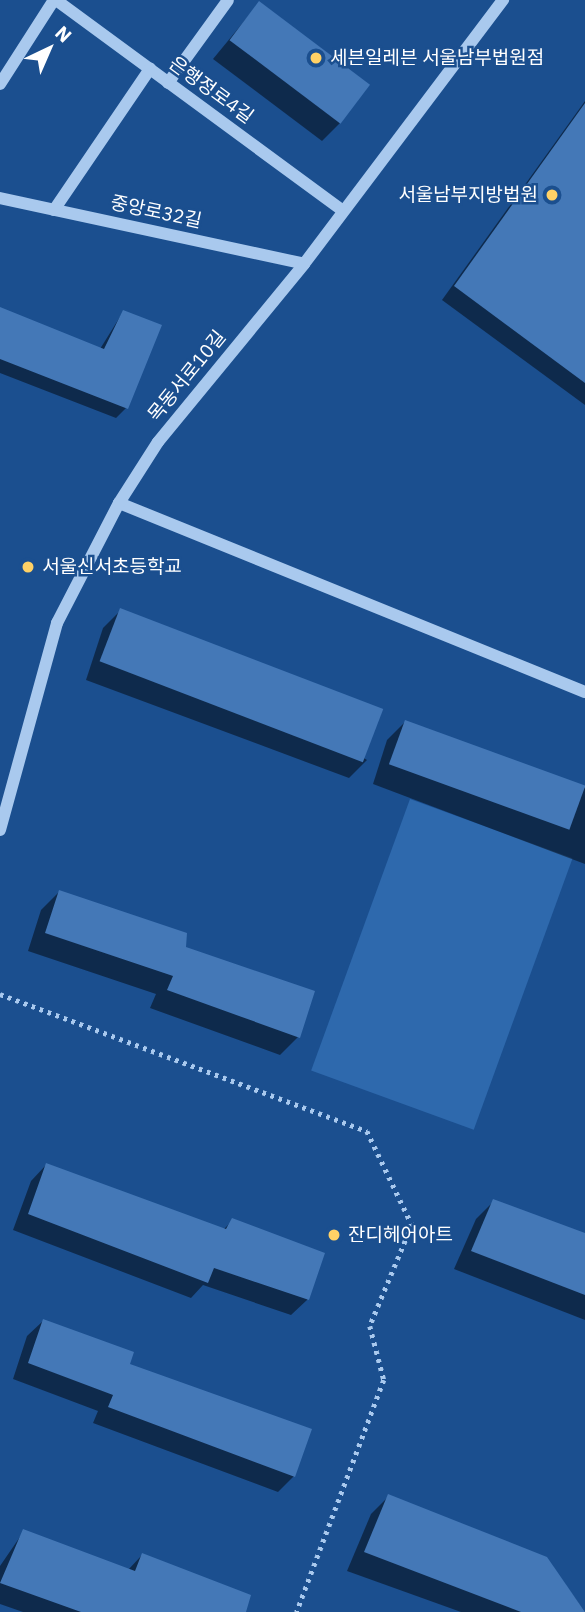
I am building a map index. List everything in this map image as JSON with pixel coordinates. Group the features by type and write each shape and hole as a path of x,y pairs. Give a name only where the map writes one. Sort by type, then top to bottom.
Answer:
{"street":[{"name":"은행정로4길","path":"55,0 343,211"},
{"path":"0,84 55,0"},
{"path":"168,83 228,0"},
{"name":"목동서로10길","path":"0,830 57,623 119,503 158,442 304,264 503,0"},
{"path":"54,210 150,69"},
{"name":"중앙로32길","path":"0,198 304,264"},
{"path":"119,503 585,692"}],"path":[{"path":"0,994 367,1131 412,1225 370,1326 384,1380 297,1612"}],"shaded area":[{"path":"410,799 573,858 474,1130 311,1071"}],"building":[{"path":"259,1 370,85 341,124 230,40"},
{"name":"서울남부지방법원","path":"585,103 585,383 454,286"},
{"path":"0,307 104,349 123,310 162,325 128,409 0,359"},
{"path":"120,608 383,709 363,762 100,661"},
{"path":"405,720 585,786 569,830 389,764"},
{"path":"59,890 187,933 186,947 315,991 300,1038 167,990 173,976 45,933"},
{"path":"46,1163 226,1229 232,1218 325,1253 309,1300 214,1268 208,1283 28,1214"},
{"path":"493,1199 585,1233 585,1295 471,1251"},
{"path":"43,1319 134,1352 130,1364 312,1429 295,1477 108,1407 113,1395 28,1363"},
{"path":"388,1494 547,1557 585,1612 521,1612 364,1552"},
{"path":"23,1529 135,1571 142,1553 251,1595 246,1612 81,1612 0,1583"}],"place":[{"name":"세븐일레븐 서울남부법원점","path":"316,58"},
{"name":"서울남부지방법원","path":"552,195"},
{"name":"서울신서초등학교","path":"28,567"},
{"name":"잔디헤어아트","path":"334,1235"}]}
